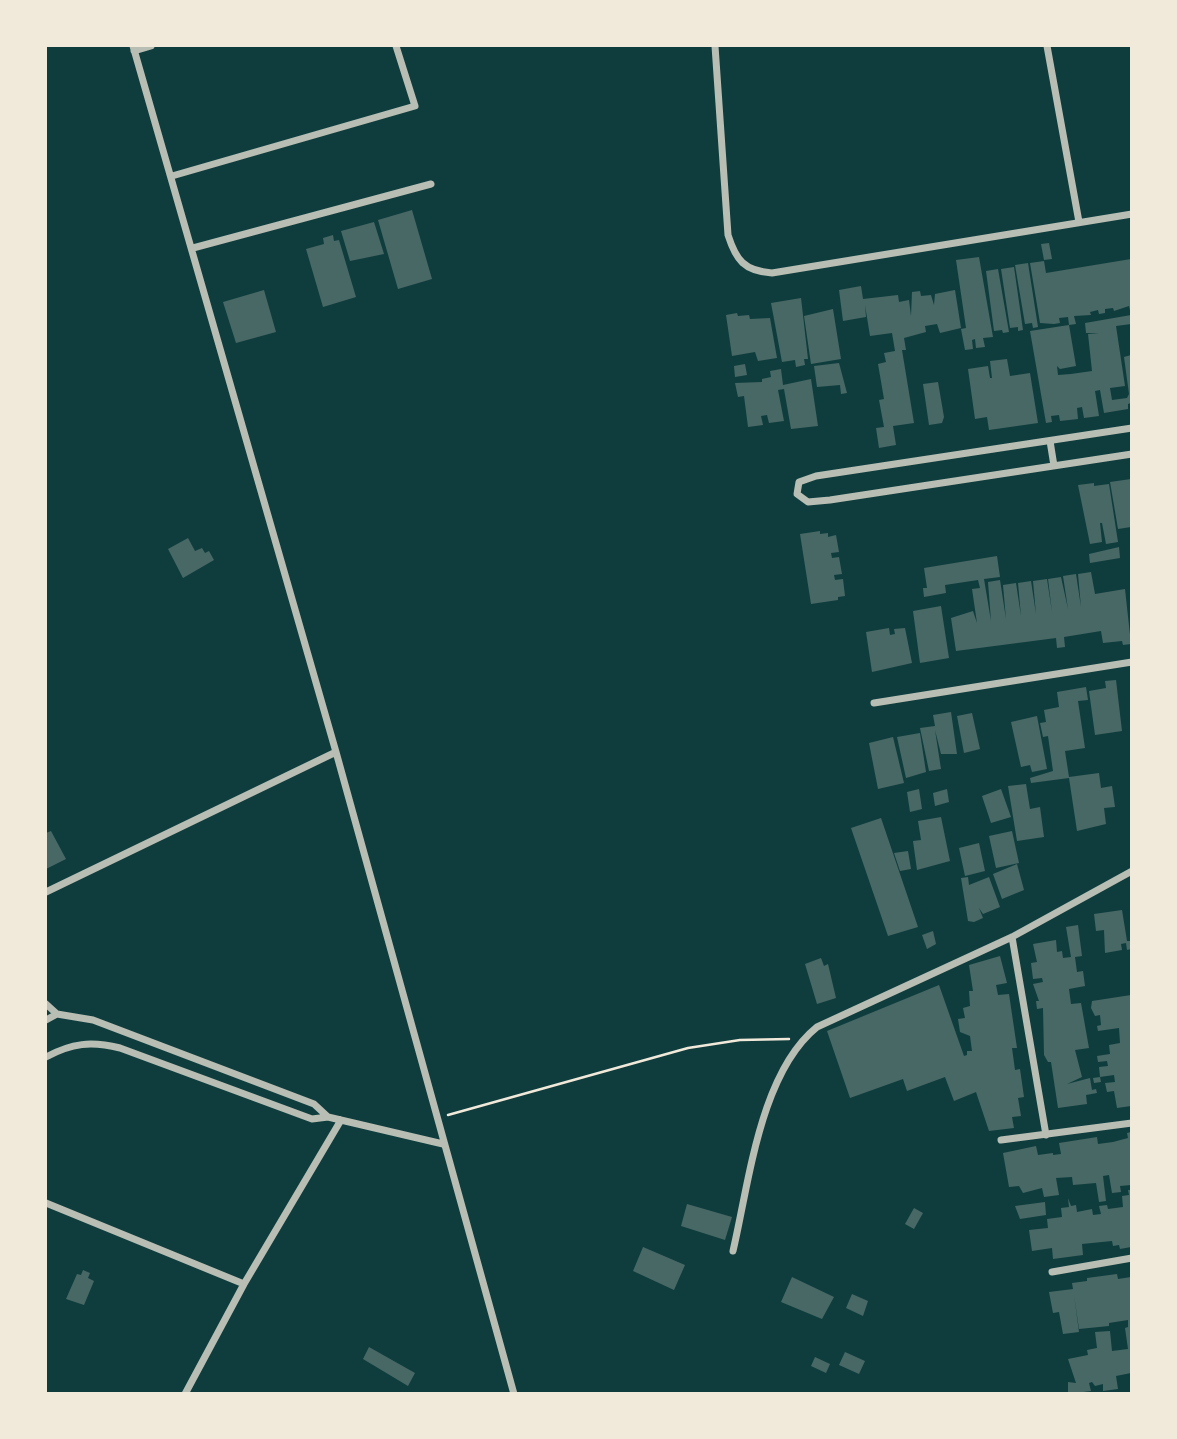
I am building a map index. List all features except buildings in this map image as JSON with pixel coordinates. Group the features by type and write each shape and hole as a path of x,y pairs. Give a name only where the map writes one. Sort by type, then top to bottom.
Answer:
{"street":[{"path":"151,46 134,48 336,752 514,1394"},
{"path":"172,176 415,106 396,46"},
{"path":"715,46 728,235 738,262 747,268 772,273 1132,214"},
{"path":"1047,46 1079,222"},
{"path":"193,248 430,184"},
{"path":"1132,428 816,476 799,482 797,494 808,502 822,501 1132,454"},
{"path":"1050,441 1054,466"},
{"path":"874,703 1132,662"},
{"path":"46,891 336,752"},
{"path":"733,1251 775,1087 789,1057 802,1039 817,1027 1012,937 1132,871"},
{"path":"1012,937 1046,1135"},
{"path":"46,1004 57,1014 93,1020 314,1104 328,1117"},
{"path":"46,1020 57,1014"},
{"path":"46,1057 76,1044 97,1043 120,1048 312,1119 328,1117 443,1144"},
{"path":"185,1394 244,1284 341,1120"},
{"path":"1001,1140 1132,1123"},
{"path":"46,1203 244,1284"},
{"path":"1052,1272 1132,1258"}],"path":[{"path":"436,1119 688,1048 740,1040 802,1039"}]}
